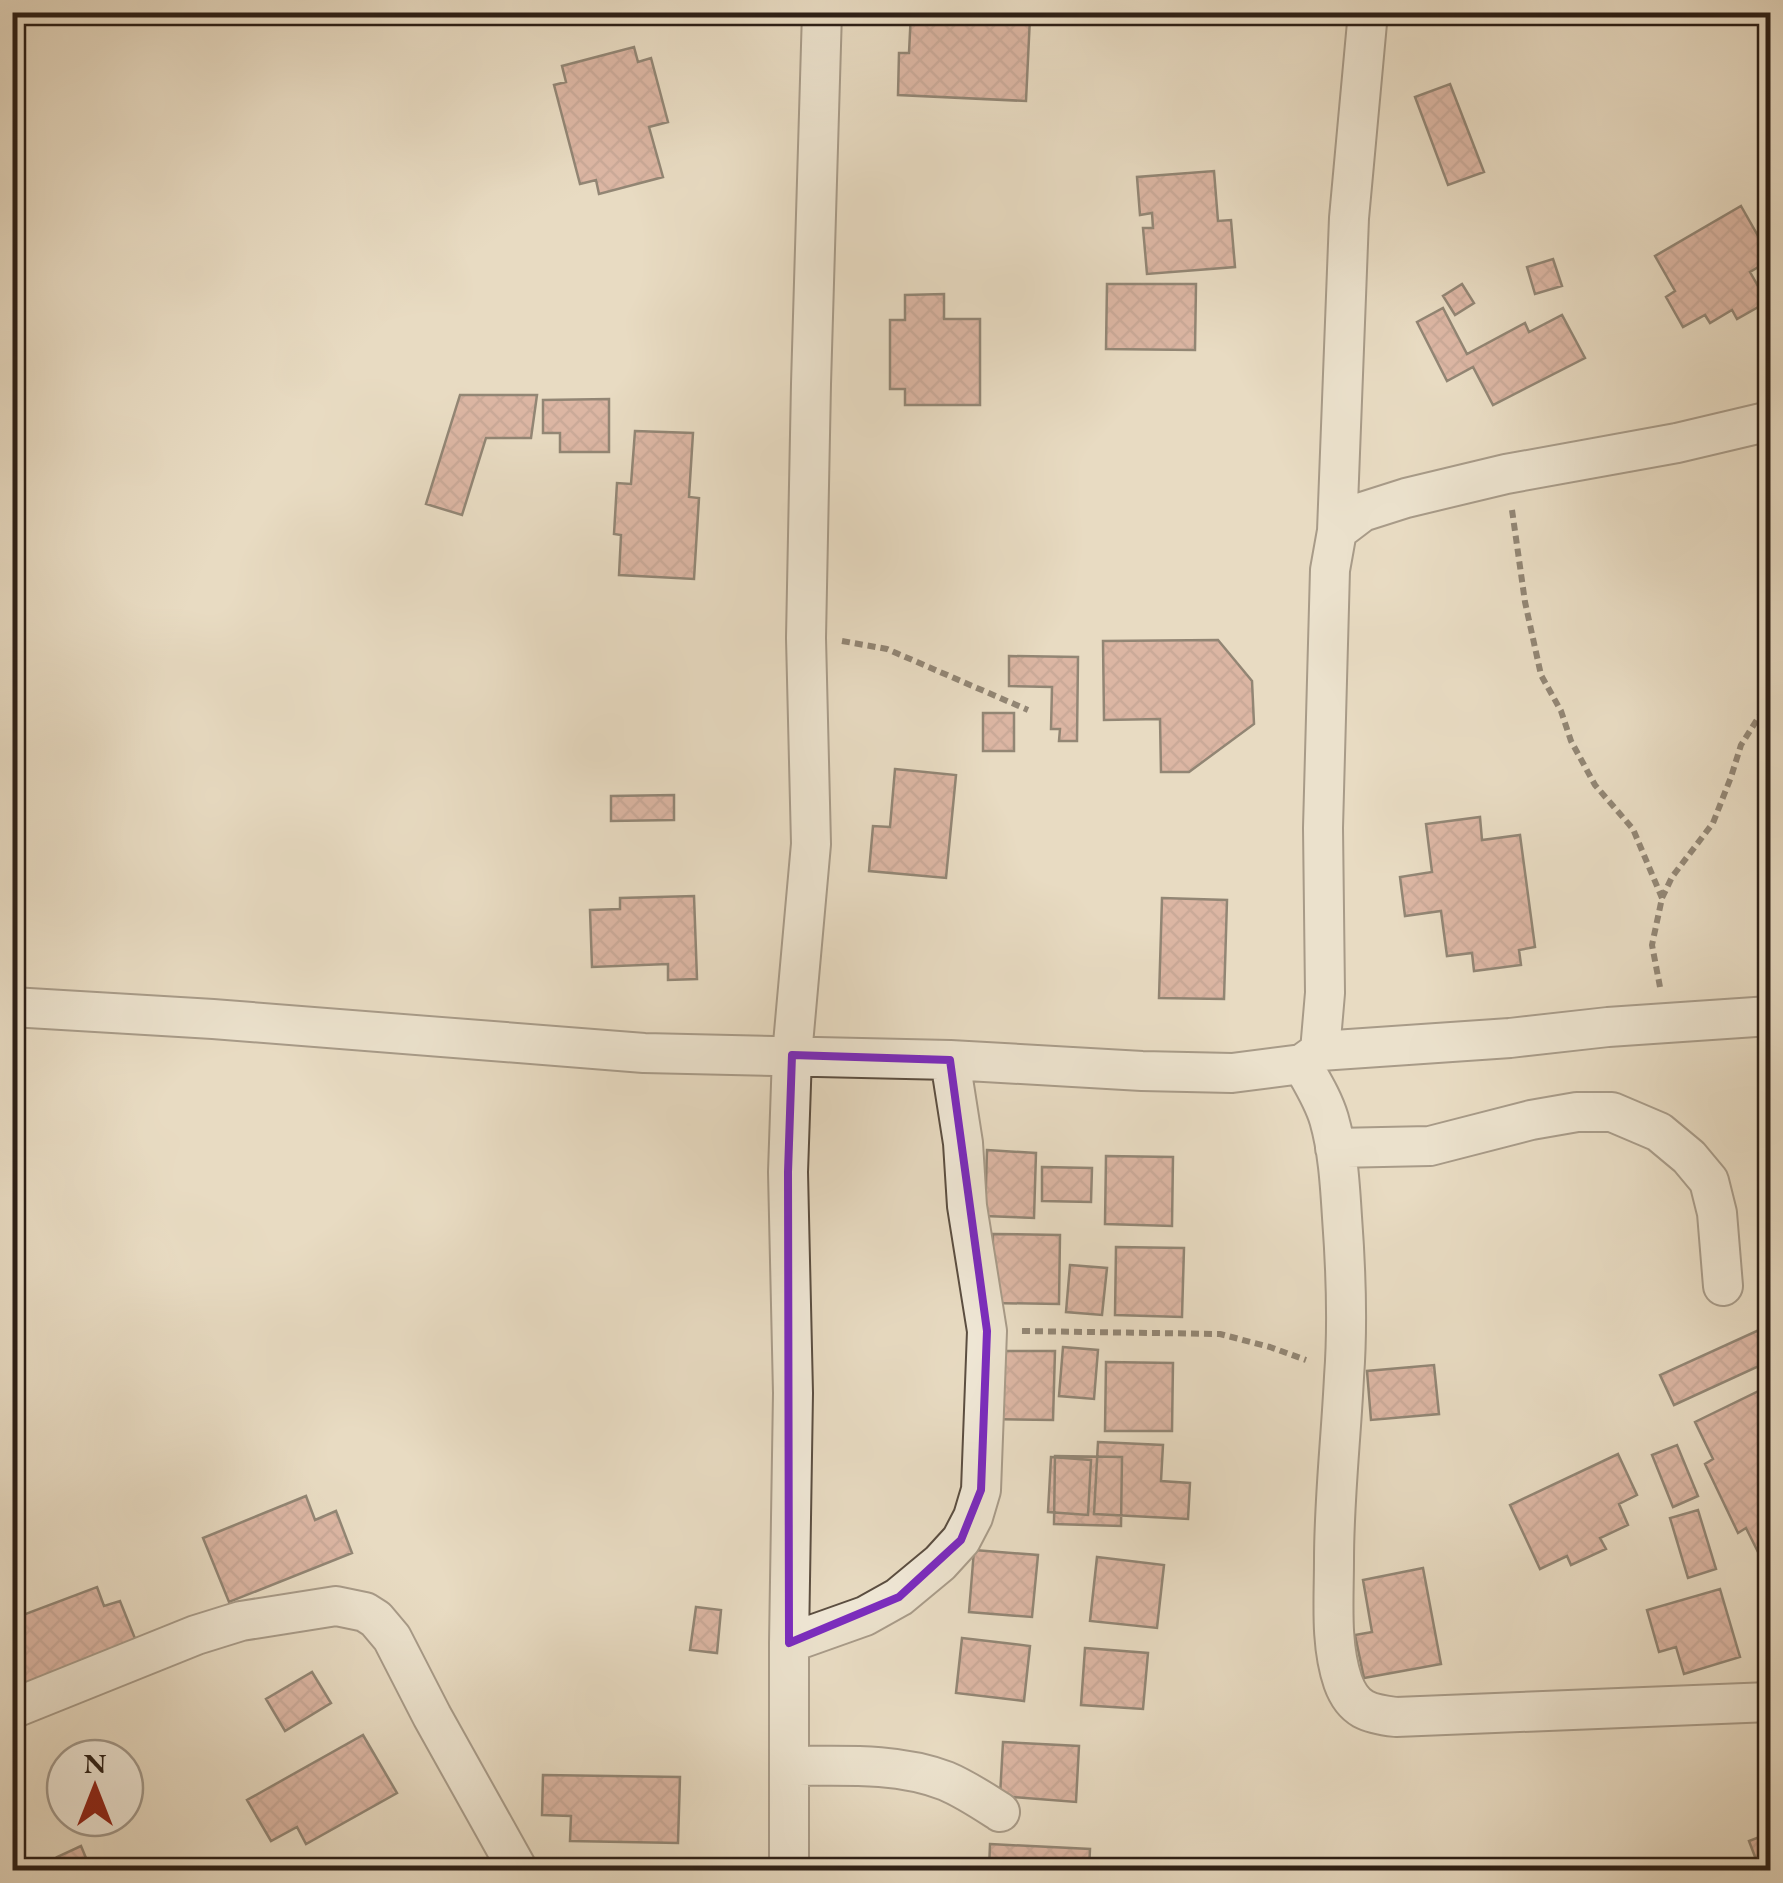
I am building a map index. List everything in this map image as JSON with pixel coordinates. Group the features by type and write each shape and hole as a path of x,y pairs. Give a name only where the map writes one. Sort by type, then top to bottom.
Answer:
{"street":[{"path":"789,1870 793,1393 788,1172 792,1056 812,844 806,638 822,12"},
{"path":"1368,12 1349,218 1337,531 1330,570 1324,828 1326,993 1311,1058 1335,1148 1346,1282 1344,1375 1334,1503 1337,1658 1351,1699 1373,1714 1396,1717 1770,1702"},
{"path":"1337,531 1362,512 1406,498 1770,421"},
{"path":"12,1007 213,1018 644,1053 950,1060 1232,1073 1311,1058 1770,1016"},
{"path":"789,1643 865,1616 899,1598 961,1540 981,1490 986,1331 950,1060"},
{"path":"1335,1148 1430,1146 1531,1120 1577,1112 1612,1112 1659,1132 1689,1157 1708,1180 1717,1213 1723,1286"},
{"path":"12,1709 196,1635 241,1621 336,1606 365,1612 392,1638 518,1870"},
{"path":"790,1766 912,1772 943,1780 1000,1812"}],"path":[{"path":"1506,474 1525,602 1541,675 1596,785 1633,828 1662,898"},
{"path":"806,638 887,649 1028,710"},
{"path":"1666,1023 1652,945 1662,898 1672,877 1713,823 1741,745 1770,699"},
{"path":"986,1331 1220,1334 1270,1347 1344,1375"}],"highlighted area":[{"path":"792,1055 950,1060 987,1331 981,1490 961,1540 899,1597 789,1643 788,1172"}],"building":[{"path":"911,12 1030,17 1026,101 898,95 899,53 909,53"},
{"path":"634,47 638,62 651,58 668,122 649,127 663,177 599,194 596,180 580,184 554,85 566,82 562,66"},
{"path":"1770,80 1770,118 1760,83"},
{"path":"1450,84 1484,172 1448,185 1415,97"},
{"path":"1214,171 1218,221 1231,220 1235,267 1147,274 1143,228 1153,228 1152,213 1140,215 1137,177"},
{"path":"1741,206 1770,257 1750,272 1767,302 1737,319 1732,310 1710,323 1705,315 1683,327 1666,297 1675,291 1655,256"},
{"path":"1553,259 1562,286 1535,294 1527,267"},
{"path":"1107,284 1196,284 1195,350 1106,349"},
{"path":"1462,284 1474,303 1455,315 1443,296"},
{"path":"944,294 944,319 980,319 980,405 905,405 905,389 890,389 890,320 905,320 905,295"},
{"path":"1443,308 1467,354 1525,323 1529,332 1562,315 1585,358 1493,405 1473,367 1447,381 1417,322"},
{"path":"460,395 537,395 531,438 486,438 462,515 426,504"},
{"path":"609,399 609,452 560,452 560,433 543,433 543,400"},
{"path":"635,431 693,433 689,497 699,498 694,579 619,575 621,535 614,534 617,483 631,484"},
{"path":"1218,640 1252,681 1254,724 1189,772 1161,772 1160,719 1104,720 1103,641"},
{"path":"1009,656 1078,657 1077,741 1059,741 1060,729 1051,729 1052,687 1009,686"},
{"path":"983,713 1014,713 1014,751 983,751"},
{"path":"895,769 956,775 946,878 869,871 873,826 890,827"},
{"path":"674,795 674,820 611,821 611,796"},
{"path":"1480,817 1482,840 1520,835 1535,947 1519,950 1521,965 1474,971 1472,953 1447,956 1441,911 1405,916 1400,877 1432,872 1426,824"},
{"path":"694,896 697,979 668,980 668,964 592,967 590,910 620,909 620,898"},
{"path":"1162,898 1227,900 1224,999 1159,998"},
{"path":"987,1150 1036,1153 1034,1218 985,1216"},
{"path":"1106,1156 1173,1157 1172,1226 1105,1224"},
{"path":"1042,1167 1092,1168 1091,1202 1042,1201"},
{"path":"993,1234 1060,1235 1059,1304 992,1303"},
{"path":"1116,1247 1184,1248 1182,1317 1115,1315"},
{"path":"1070,1265 1107,1268 1102,1315 1066,1312"},
{"path":"1770,1325 1770,1361 1674,1405 1660,1375"},
{"path":"1063,1347 1098,1350 1094,1399 1059,1396"},
{"path":"987,1351 1055,1351 1053,1420 987,1419"},
{"path":"1106,1362 1173,1363 1172,1431 1105,1431"},
{"path":"1434,1365 1439,1414 1371,1420 1367,1371"},
{"path":"1765,1388 1770,1399 1767,1570 1746,1528 1738,1533 1705,1464 1713,1459 1695,1422"},
{"path":"1098,1442 1163,1445 1161,1481 1190,1483 1188,1519 1094,1514"},
{"path":"1677,1445 1698,1496 1673,1507 1652,1455"},
{"path":"1618,1454 1637,1495 1619,1504 1628,1525 1600,1538 1606,1549 1571,1565 1567,1556 1540,1569 1510,1505"},
{"path":"1055,1456 1122,1457 1121,1526 1054,1524"},
{"path":"1051,1457 1091,1460 1088,1515 1048,1512"},
{"path":"306,1496 315,1520 336,1511 352,1553 229,1602 203,1538"},
{"path":"1698,1510 1716,1569 1688,1578 1670,1518"},
{"path":"974,1550 1038,1555 1032,1617 969,1612"},
{"path":"1097,1557 1164,1565 1157,1628 1090,1621"},
{"path":"1423,1568 1441,1664 1364,1678 1355,1635 1372,1632 1363,1580"},
{"path":"97,1587 104,1606 120,1601 136,1641 12,1688 12,1619"},
{"path":"1720,1589 1740,1657 1684,1674 1676,1647 1659,1652 1647,1610"},
{"path":"696,1607 721,1610 717,1653 690,1650"},
{"path":"962,1638 1030,1646 1024,1701 956,1693"},
{"path":"1085,1648 1148,1653 1143,1709 1081,1705"},
{"path":"312,1672 331,1703 285,1731 266,1699"},
{"path":"363,1735 397,1793 306,1844 297,1827 271,1841 247,1800"},
{"path":"1003,1742 1079,1746 1076,1802 1000,1796"},
{"path":"543,1775 680,1777 678,1843 570,1841 571,1816 542,1815"},
{"path":"1770,1833 1770,1870 1760,1870 1749,1841"},
{"path":"990,1844 1090,1849 1089,1870 989,1870"},
{"path":"81,1846 91,1870 63,1870 57,1857"}]}
